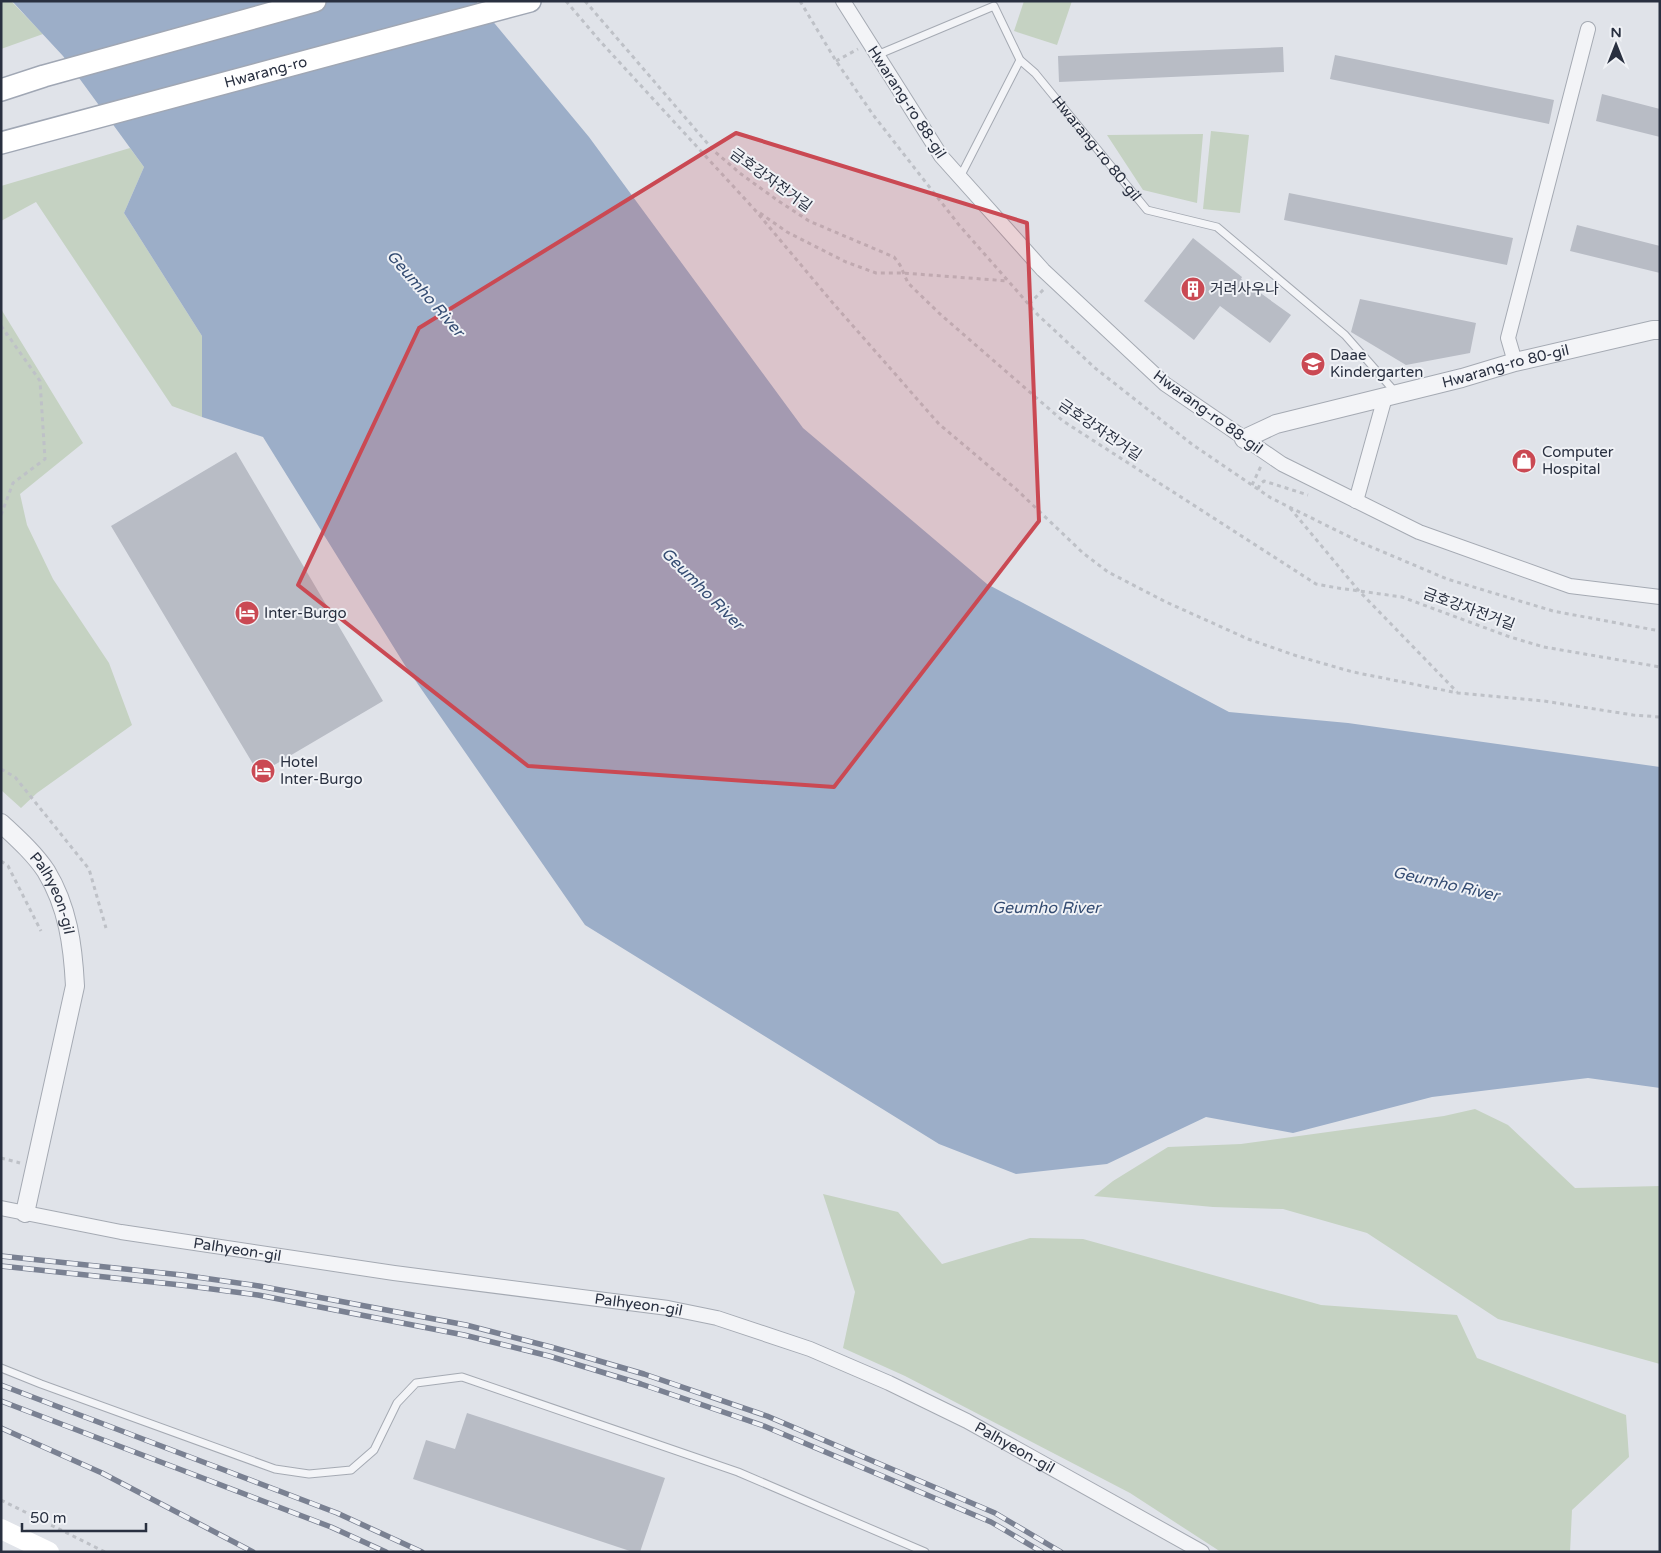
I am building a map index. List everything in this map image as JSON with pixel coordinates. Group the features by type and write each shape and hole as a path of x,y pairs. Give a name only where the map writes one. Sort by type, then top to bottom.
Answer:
{"main road":[{"path":"1,90 44,76 315,1"},
{"name":"Hwarang-ro","path":"1,143 530,1"},
{"path":"1,1530 49,1552"}],"street":[{"name":"Hwarang-ro 88-gil","path":"843,1 941,156 1053,279 1165,384 1282,464 1419,532 1570,586 1660,597"},
{"path":"1516,362 1508,338 1588,29"},
{"name":"Hwarang-ro 80-gil","path":"1391,396 1516,362 1653,330 1660,330"},
{"path":"1244,438 1276,424 1391,396"},
{"path":"1356,501 1391,396"},
{"name":"Palhyeon-gil","path":"1,823 26,846 46,871 69,924 74,954 75,986 25,1212"},
{"name":"Palhyeon-gil","path":"1,1208 121,1232 394,1273 668,1308 717,1318 810,1349 889,1383 967,1421 1202,1552"}],"lane":[{"path":"878,55 994,6 1020,60 960,177"},
{"name":"Hwarang-ro 80-gil","path":"1020,60 1035,73 1147,210 1216,228 1345,335 1391,396"},
{"path":"1,1368 275,1469 309,1474 351,1470 374,1450 397,1403 416,1383 462,1377 738,1472 925,1552"}],"path":[{"path":"566,1 599,40 755,210 832,302 939,424 1016,489 1083,553 1108,572 1166,602 1248,639 1297,656 1353,672 1458,693 1544,701 1632,715 1660,717"},
{"name":"금호강자전거길","path":"585,1 714,151 776,200 809,221 894,257 908,283 940,314 1063,422 1316,584 1402,597 1510,637 1544,647 1660,667"},
{"path":"836,61 869,43"},
{"path":"755,210 787,232 846,262 876,273 903,273 1008,281"},
{"path":"1029,304 1053,279"},
{"path":"1,326 40,381 45,459 13,483 1,515"},
{"path":"1,337 7,334"},
{"path":"1252,484 1268,454"},
{"path":"1288,506 1358,591 1458,693"},
{"path":"1,768 15,777 89,869 106,928"},
{"path":"1,860 8,866 41,931"},
{"path":"1,1500 105,1552"}],"highlighted area":[{"path":"736,133 1027,223 1039,521 834,787 528,766 298,585 419,328"}],"green space":[{"path":"1,1 11,1 43,34 1,49"},
{"path":"1024,1 1072,1 1057,45 1014,31"},
{"path":"1211,131 1249,135 1240,213 1203,209"},
{"path":"1203,134 1197,203 1143,190 1107,135"},
{"path":"130,148 144,167 124,213 202,336 202,417 172,406 36,202 1,221 1,186"},
{"path":"1,309 83,443 20,494 27,525 53,579 109,663 132,725 37,793 21,808 1,790"},
{"path":"1475,1109 1508,1125 1575,1188 1660,1186 1660,1364 1498,1319 1367,1233 1283,1209 1213,1207 1094,1196 1113,1181 1168,1147 1241,1144 1444,1116"},
{"path":"823,1194 898,1212 942,1264 1030,1238 1083,1239 1321,1305 1457,1315 1477,1358 1626,1415 1629,1457 1572,1510 1570,1552 1221,1552 1130,1493 905,1376 843,1348 855,1292"}],"water":[{"name":"Geumho River","path":"12,1 476,1 589,137 803,428 987,584 1229,712 1348,723 1660,767 1660,1088 1588,1078 1432,1097 1293,1133 1206,1117 1107,1164 1016,1174 939,1144 585,925 406,667 263,437 202,417 202,336 124,213 144,167 63,56"}],"building":[{"path":"1283,47 1284,72 1059,82 1058,56"},
{"path":"1335,55 1554,100 1549,124 1330,79"},
{"path":"1602,94 1660,109 1660,137 1596,121"},
{"path":"1289,193 1513,238 1507,265 1284,220"},
{"path":"1577,225 1660,246 1660,273 1570,251"},
{"name":"거려사우나","path":"1193,238 1242,277 1241,279 1291,315 1270,343 1220,306 1194,340 1144,301"},
{"path":"1360,299 1476,323 1470,353 1406,365 1351,332"},
{"name":"Inter-Burgo","path":"236,452 383,701 259,774 111,526"},
{"path":"467,1413 665,1478 640,1552 633,1552 413,1479 426,1440 455,1449"}],"railway":[{"path":"1,1256 182,1275 259,1286 466,1325 551,1347 644,1374 767,1416 995,1513 1061,1552"},
{"path":"1,1266 258,1295 464,1335 549,1356 641,1384 764,1426 991,1522 1042,1552"},
{"path":"1,1385 337,1513 422,1552"},
{"path":"1,1401 331,1527 386,1552"},
{"path":"1,1428 102,1473 253,1552"}],"place":[{"name":"거려사우나","path":"1193,289"},
{"name":"Daae Kindergarten","path":"1313,364"},
{"name":"Computer Hospital","path":"1524,461"},
{"name":"Inter-Burgo","path":"247,613"},
{"name":"Hotel Inter-Burgo","path":"263,771"}]}
